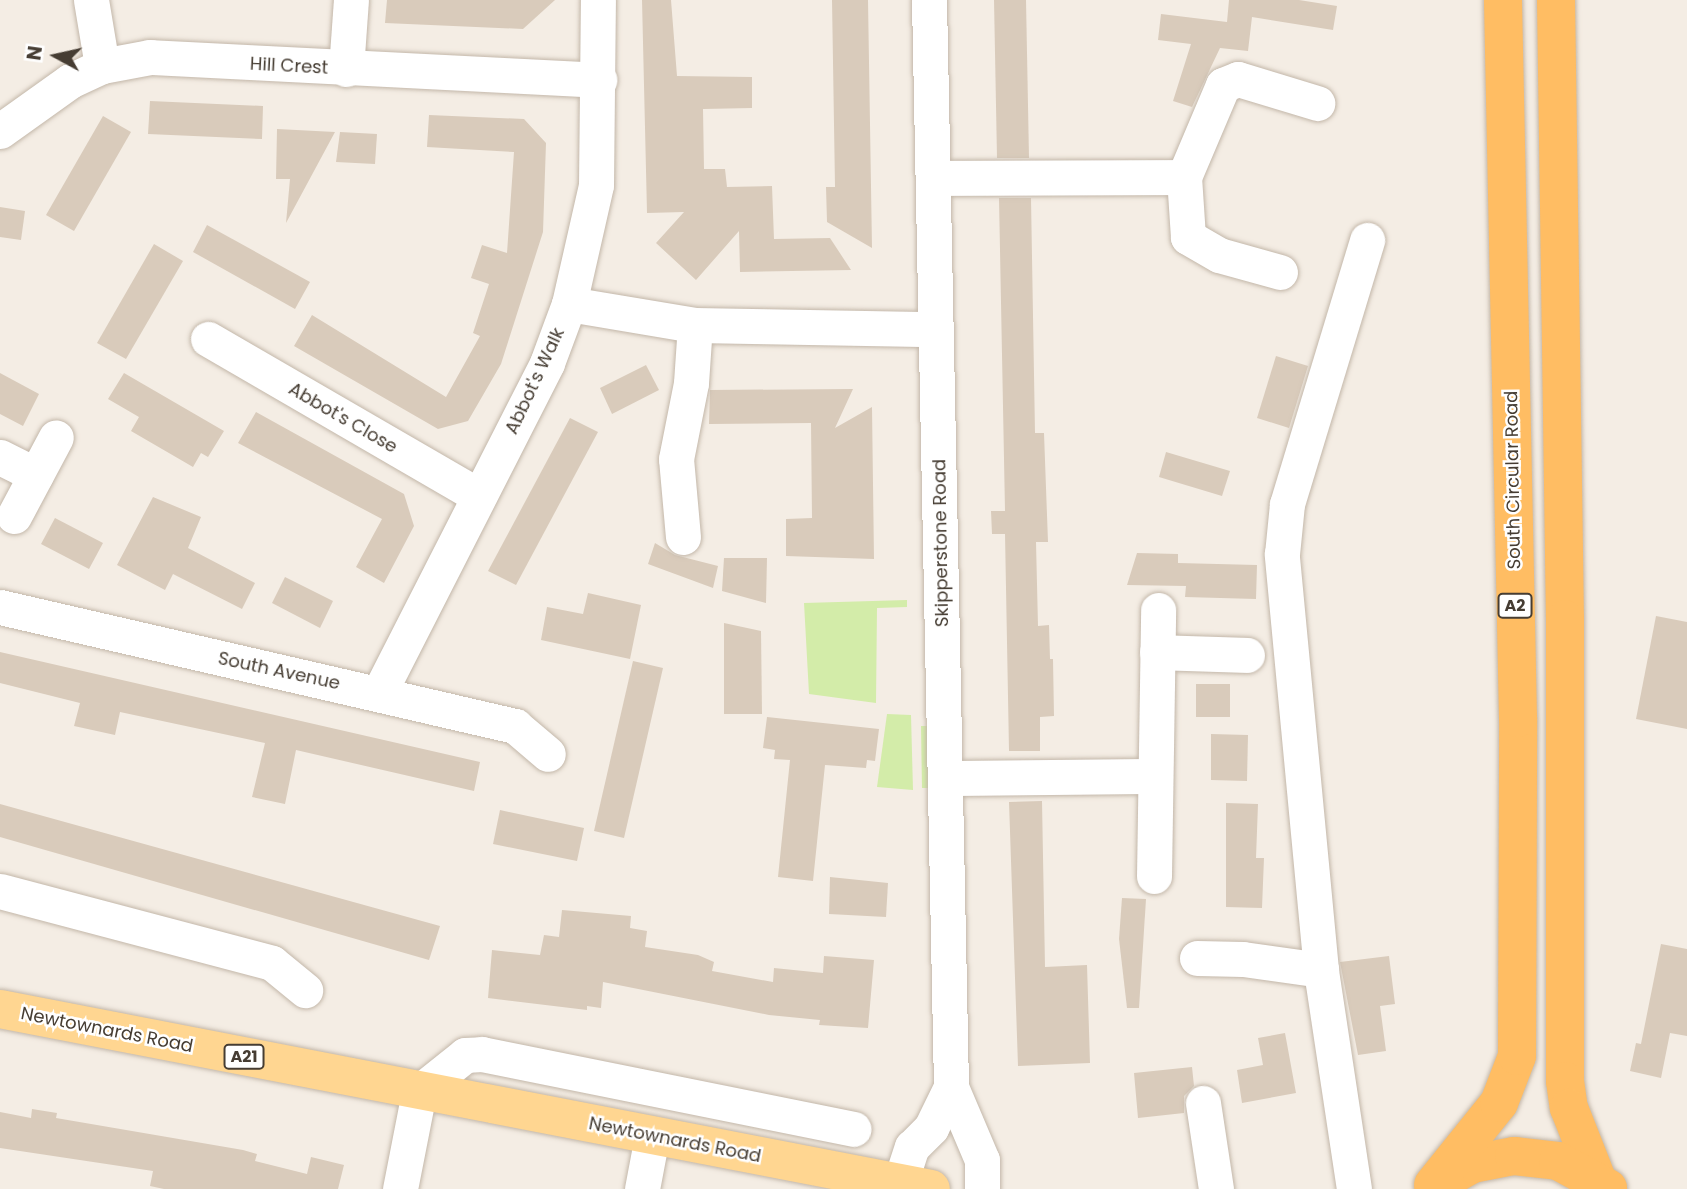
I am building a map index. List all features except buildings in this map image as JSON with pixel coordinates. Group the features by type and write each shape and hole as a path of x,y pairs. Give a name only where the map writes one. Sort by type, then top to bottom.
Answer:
{"highway":[{"name":"South Circular Road","path":"1432,1187 1499,1104 1517,1056 1518,704 1503,0"},
{"name":"A2","path":"1556,0 1564,564 1565,1081 1569,1108 1603,1184"},
{"name":"A2","path":"1432,1187 1472,1164 1514,1156 1558,1161 1603,1184"}],"main road":[{"name":"Newtownards Road","path":"0,1009 916,1186"}],"street":[{"path":"91,0 102,66"},
{"path":"346,69 351,0"},
{"name":"Abbot's Walk","path":"379,693 547,363 569,304 596,185 598,0"},
{"name":"Skipperstone Road","path":"929,0 947,778 951,1087 982,1160 982,1189"},
{"name":"Hill Crest","path":"0,131 70,81 102,66 150,57 599,80"},
{"path":"1280,272 1219,256 1188,237 1184,177 1223,85 1238,79 1317,103"},
{"path":"933,178 1184,177"},
{"path":"1354,1189 1321,970 1282,554 1287,504 1367,240"},
{"path":"569,304 695,325 936,329"},
{"path":"683,537 676,459 691,383 695,325"},
{"name":"Abbot's Close","path":"208,339 479,496"},
{"path":"14,516 56,437"},
{"path":"0,457 36,475"},
{"name":"South Avenue","path":"0,607 515,726 548,754"},
{"path":"1154,876 1157,610"},
{"path":"1157,652 1247,655"},
{"path":"947,778 1155,776"},
{"path":"0,891 272,963 304,990"},
{"path":"1197,958 1243,959 1321,970"},
{"path":"400,1189 419,1092 465,1055 482,1054 853,1129"},
{"name":"Skipperstone Road","path":"916,1186 912,1147 931,1128 951,1087"},
{"path":"1203,1103 1216,1189"},
{"path":"642,1189 653,1136"}],"green space":[{"path":"907,600 907,607 877,608 876,703 809,694 804,603"},
{"path":"887,714 911,715 913,790 877,787"},
{"path":"921,726 928,726 930,788 922,788"}]}
